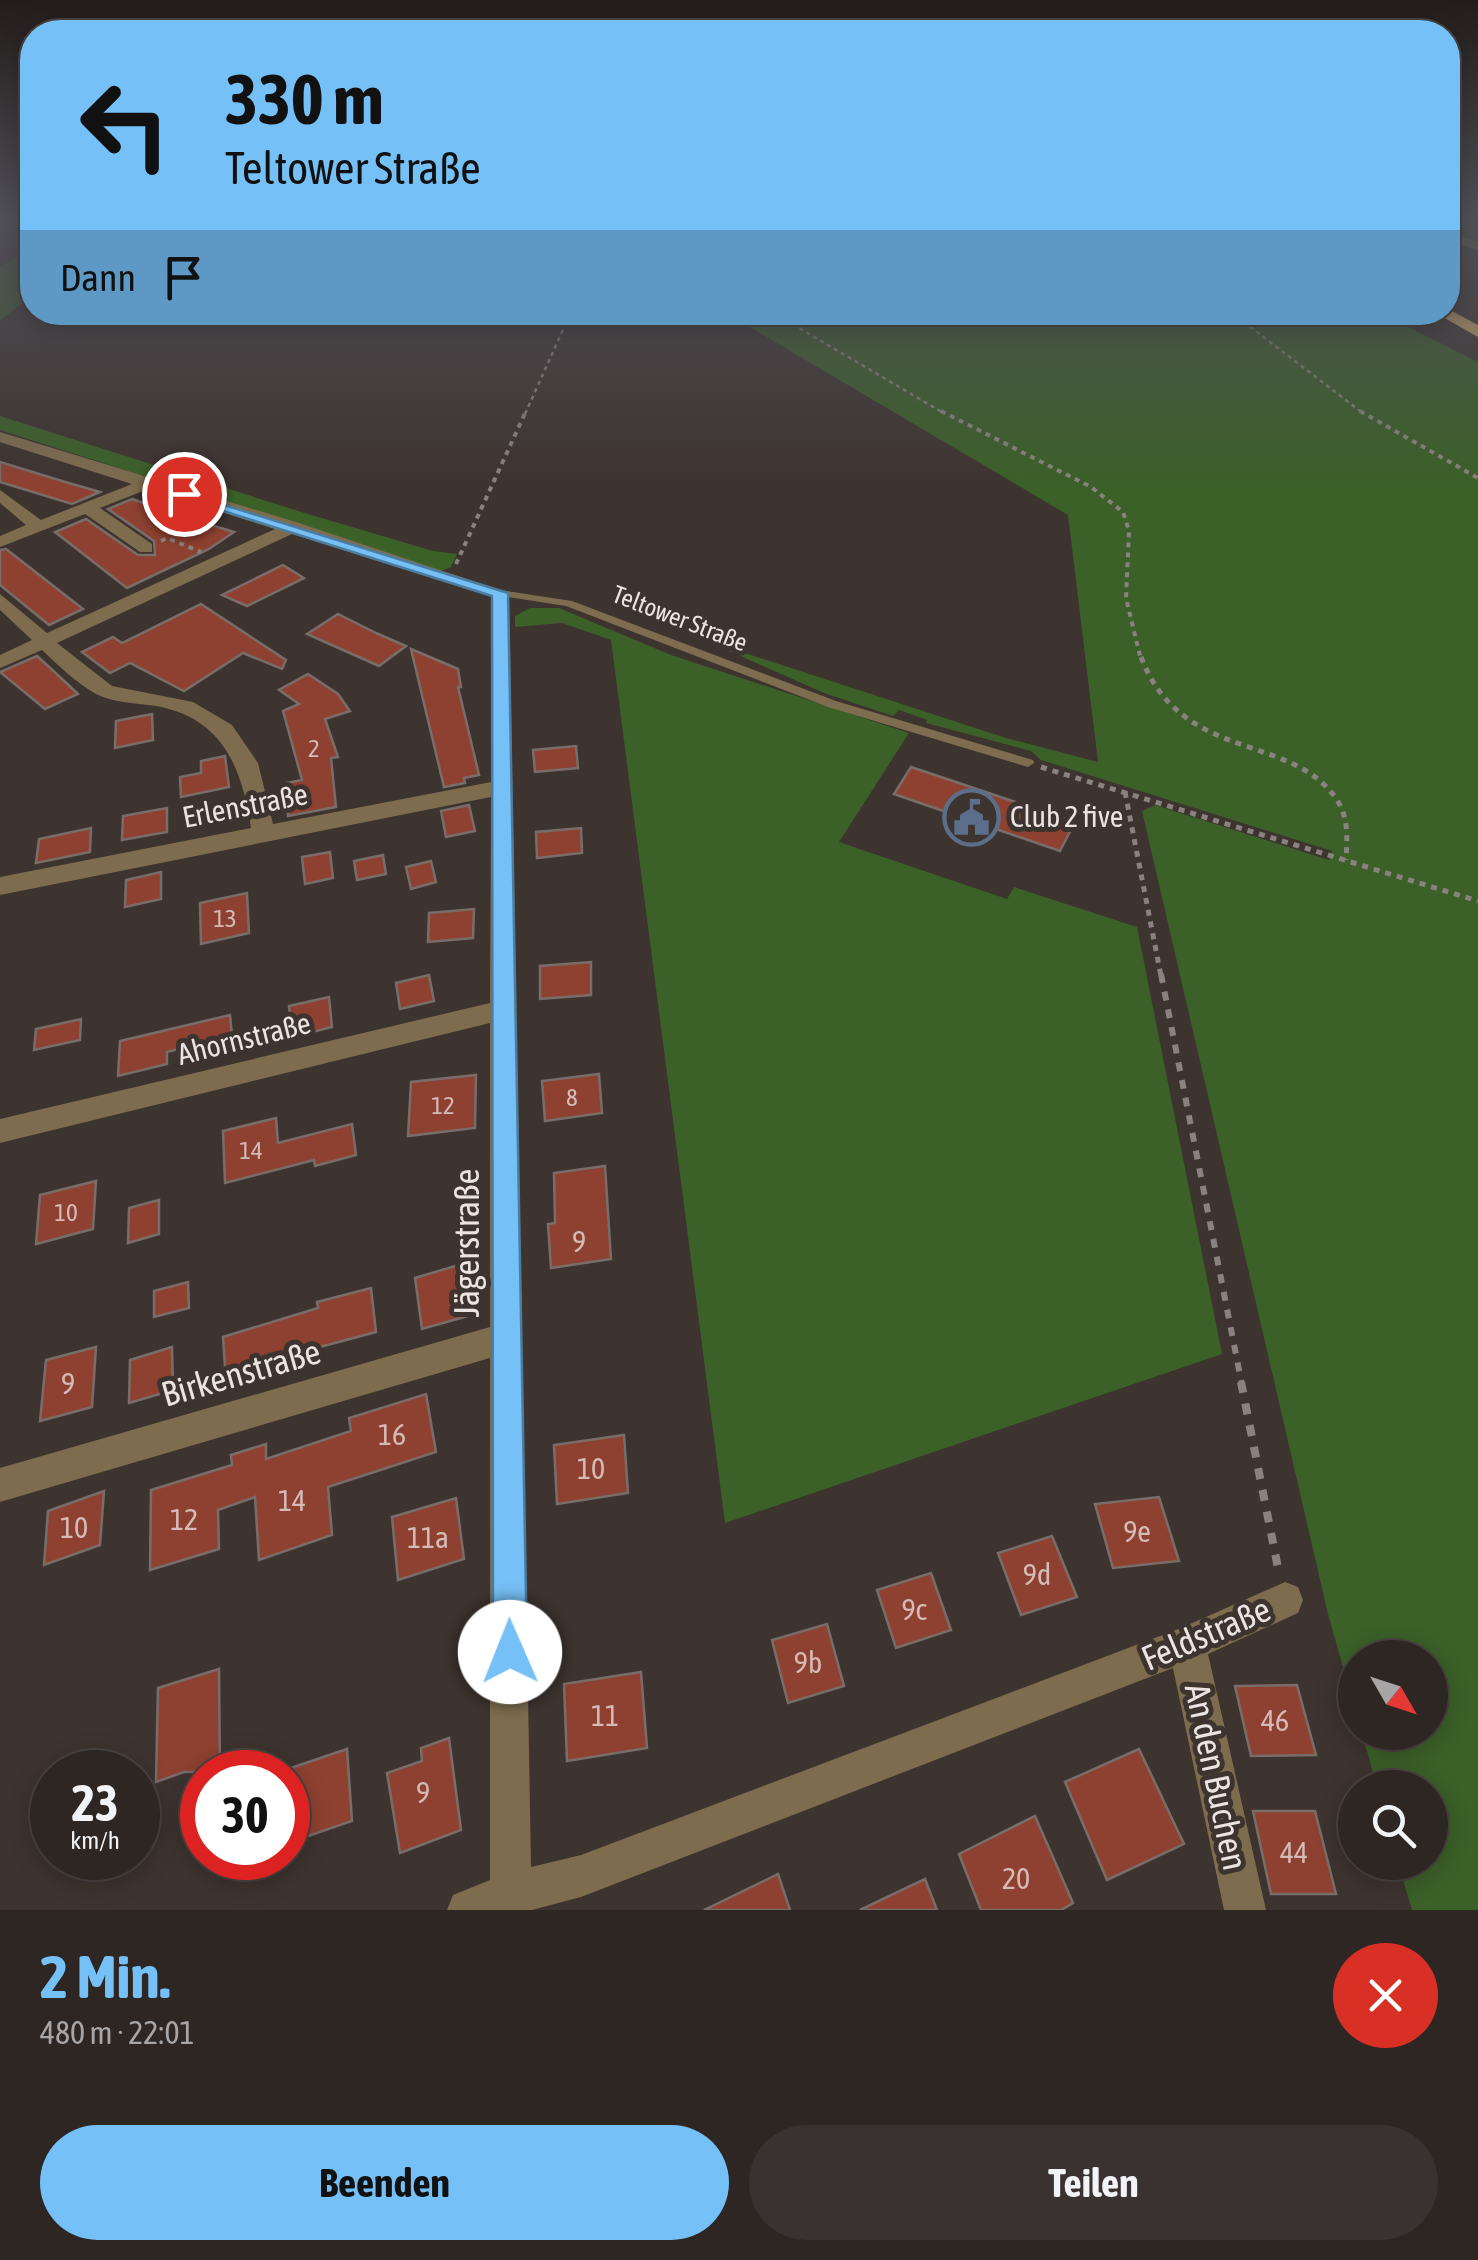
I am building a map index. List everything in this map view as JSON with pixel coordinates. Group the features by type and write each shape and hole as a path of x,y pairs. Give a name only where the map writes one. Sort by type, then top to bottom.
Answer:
{"street":[{"name":"Teltower Straße","path":"4,441 500,593"},
{"path":"0,542 148,483"},
{"path":"0,495 39,526"},
{"path":"88,508 146,548"},
{"path":"0,662 292,527"},
{"name":"Jägerstraße","path":"500,593 513,1901"},
{"path":"0,600 101,689 175,703 215,722 242,746 257,788 262,833"},
{"name":"Erlenstraße","path":"0,886 502,786"},
{"name":"Ahornstraße","path":"0,1131 503,1010"},
{"name":"Birkenstraße","path":"0,1485 505,1338"},
{"name":"Feldstraße","path":"468,1910 513,1901 581,1876 1187,1644 1284,1600"},
{"name":"An den Buchen","path":"1187,1644 1246,1910"}],"lane":[{"name":"Teltower Straße","path":"500,593 568,602 832,704 1028,763"}],"path":[{"path":"450,578 565,325"},
{"path":"794,325 984,436 1117,505 1130,530 1124,578 1128,613 1148,675 1183,719 1206,733 1308,773 1331,789 1348,812 1351,840 1343,858"},
{"path":"1247,325 1346,404 1478,478"},
{"path":"146,548 167,538 217,562"},
{"path":"1028,763 1478,902"},
{"name":"Feldstraße","path":"1126,792 1284,1600"}],"green space":[{"path":"746,325 1404,325 1478,362 1478,1910 1412,1910 1403,1880 1448,1880 1448,1770 1372,1770 1367,1750 1448,1750 1448,1640 1338,1640 1338,1649 1142,811 1155,805 1329,860 1332,851 1041,760 1031,751 926,723 927,720 899,710 893,716 824,693 702,639 1006,738 1098,762 1068,515"},
{"path":"0,416 298,511 433,551 457,554 451,567 441,571 0,430"},
{"path":"530,608 559,608 671,655 909,733 839,842 1007,899 1014,887 1137,927 1222,1354 725,1523 611,640 562,623 515,627 515,616"}],"building":[{"path":"0,462 100,492 72,504 0,482"},
{"path":"132,499 234,532 209,549 127,588 55,532 86,519 138,555 155,555 154,541 108,509"},
{"path":"6,549 83,609 49,625 0,585 0,550"},
{"path":"283,565 304,578 247,606 222,595"},
{"path":"201,604 286,660 282,669 243,653 184,691 130,663 110,673 82,652 113,637 122,643"},
{"path":"338,614 406,646 379,666 307,634"},
{"path":"411,649 458,669 458,687 479,775 464,778 465,783 444,787"},
{"path":"37,656 78,694 45,709 0,672"},
{"path":"308,674 338,694 350,711 325,719 338,757 331,758 336,807 288,816 286,783 302,780 283,711 299,704 279,690"},
{"path":"152,714 153,740 115,748 116,721"},
{"path":"576,746 578,768 535,772 533,750"},
{"path":"225,756 229,787 181,797 180,777 201,773 201,761"},
{"path":"911,767 1075,822 1060,851 894,794"},
{"path":"469,805 475,831 446,837 441,811"},
{"path":"167,808 167,832 122,840 123,816"},
{"path":"91,828 90,852 36,863 39,839"},
{"path":"581,828 582,853 537,858 536,832"},
{"path":"330,852 333,878 305,884 302,857"},
{"path":"383,855 386,874 357,880 354,861"},
{"path":"431,861 436,882 411,889 406,867"},
{"path":"161,872 161,899 125,907 126,880"},
{"path":"247,893 249,933 201,944 200,903"},
{"path":"474,909 473,938 428,942 429,913"},
{"path":"591,962 591,995 540,999 540,966"},
{"path":"429,975 434,1001 400,1009 396,983"},
{"path":"329,997 332,1027 292,1037 289,1006"},
{"path":"230,1015 232,1035 167,1052 167,1064 118,1076 120,1041"},
{"path":"81,1019 80,1040 34,1050 36,1029"},
{"path":"599,1074 602,1113 545,1121 542,1081"},
{"path":"476,1075 475,1128 408,1136 411,1082"},
{"path":"276,1118 278,1143 352,1124 356,1155 315,1166 314,1160 225,1183 223,1131"},
{"path":"605,1166 611,1259 551,1268 548,1224 555,1223 554,1173"},
{"path":"96,1181 93,1229 36,1244 40,1195"},
{"path":"159,1200 159,1234 128,1243 129,1208"},
{"path":"465,1263 475,1314 422,1329 415,1278"},
{"path":"188,1282 189,1308 154,1317 154,1291"},
{"path":"371,1288 376,1332 290,1355 291,1363 226,1383 223,1337 318,1308 317,1302"},
{"path":"96,1347 92,1407 40,1421 46,1360"},
{"path":"172,1347 173,1390 129,1403 130,1360"},
{"path":"426,1394 436,1452 328,1487 332,1535 259,1560 255,1497 218,1510 219,1549 150,1570 151,1490 232,1465 231,1455 266,1444 266,1459 351,1431 349,1418"},
{"path":"624,1435 628,1493 557,1504 554,1445"},
{"path":"104,1491 100,1545 44,1565 48,1511"},
{"path":"1159,1497 1179,1561 1113,1568 1095,1504"},
{"path":"456,1498 464,1559 398,1580 392,1517"},
{"path":"1052,1536 1077,1597 1021,1615 998,1553"},
{"path":"931,1573 951,1630 896,1648 877,1590"},
{"path":"827,1624 844,1686 788,1703 772,1640"},
{"path":"219,1669 220,1750 180,1750 180,1773 160,1781 160,1750 157,1750 158,1688"},
{"path":"641,1672 647,1748 567,1761 564,1684"},
{"path":"1297,1685 1316,1755 1251,1756 1235,1686"},
{"path":"449,1738 461,1830 400,1853 387,1773 422,1761 421,1748"},
{"path":"347,1749 352,1821 310,1835 310,1762"},
{"path":"1139,1749 1184,1844 1107,1880 1065,1782"},
{"path":"1253,1811 1315,1811 1336,1894 1271,1894"},
{"path":"1035,1816 1073,1903 1061,1910 981,1910 959,1854"},
{"path":"778,1874 790,1910 704,1910"},
{"path":"925,1879 937,1910 860,1910"}],"place":[{"name":"Club 2 five","path":"971,817"}],"route":[{"path":"184,494 500,593 510,1652"}]}
